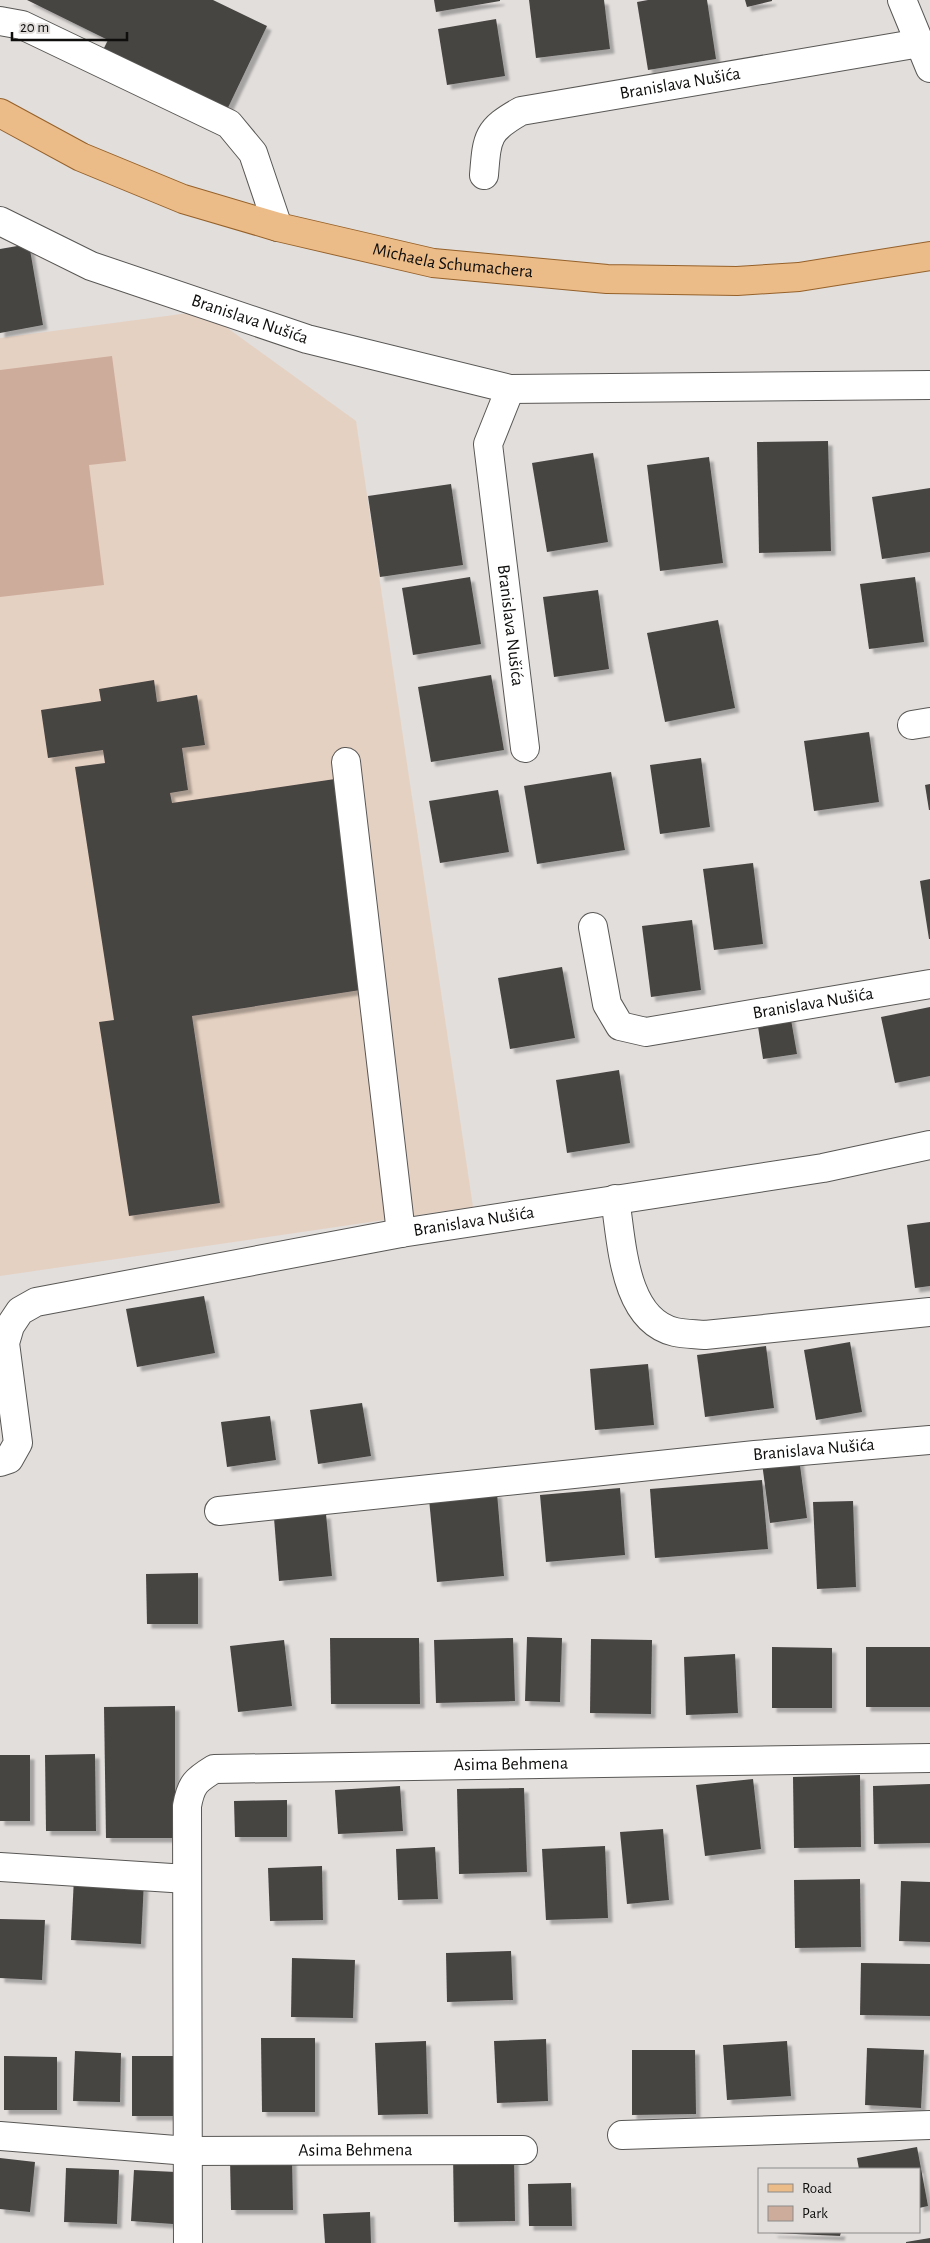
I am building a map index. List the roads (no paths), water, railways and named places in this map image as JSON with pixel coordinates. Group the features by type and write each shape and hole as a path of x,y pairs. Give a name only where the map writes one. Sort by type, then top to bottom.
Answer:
{"main road":[{"name":"Michaela Schumachera","path":"0,113 81,157 182,198 278,227 434,263 607,279 719,281 799,277 930,256"}],"street":[{"path":"902,0 930,68"},
{"path":"0,21 22,25 228,124 253,153 278,227"},
{"name":"Branislava Nušića","path":"484,175 487,141 500,123 521,111 920,43"},
{"name":"Branislava Nušića","path":"0,221 91,266 307,339 510,389 930,385"},
{"name":"Branislava Nušića","path":"510,389 488,444 525,748"},
{"path":"346,762 401,1233"},
{"name":"Branislava Nušića","path":"593,927 607,1004 620,1026 646,1032 930,984"},
{"name":"Branislava Nušića","path":"10,1312 36,1302 70,1295 401,1233 823,1168 930,1145"},
{"path":"614,1199 629,1285 646,1316 673,1332 706,1335 930,1312"},
{"path":"0,1462 9,1459 18,1443 5,1343 10,1326 10,1312"},
{"name":"Branislava Nušića","path":"219,1511 755,1455 930,1440"},
{"name":"Asima Behmena","path":"188,2243 188,1806 190,1790 199,1778 214,1769 930,1758"},
{"path":"0,1867 187,1879"},
{"path":"622,2135 930,2125"},
{"name":"Asima Behmena","path":"0,2136 188,2151 523,2150"}]}
